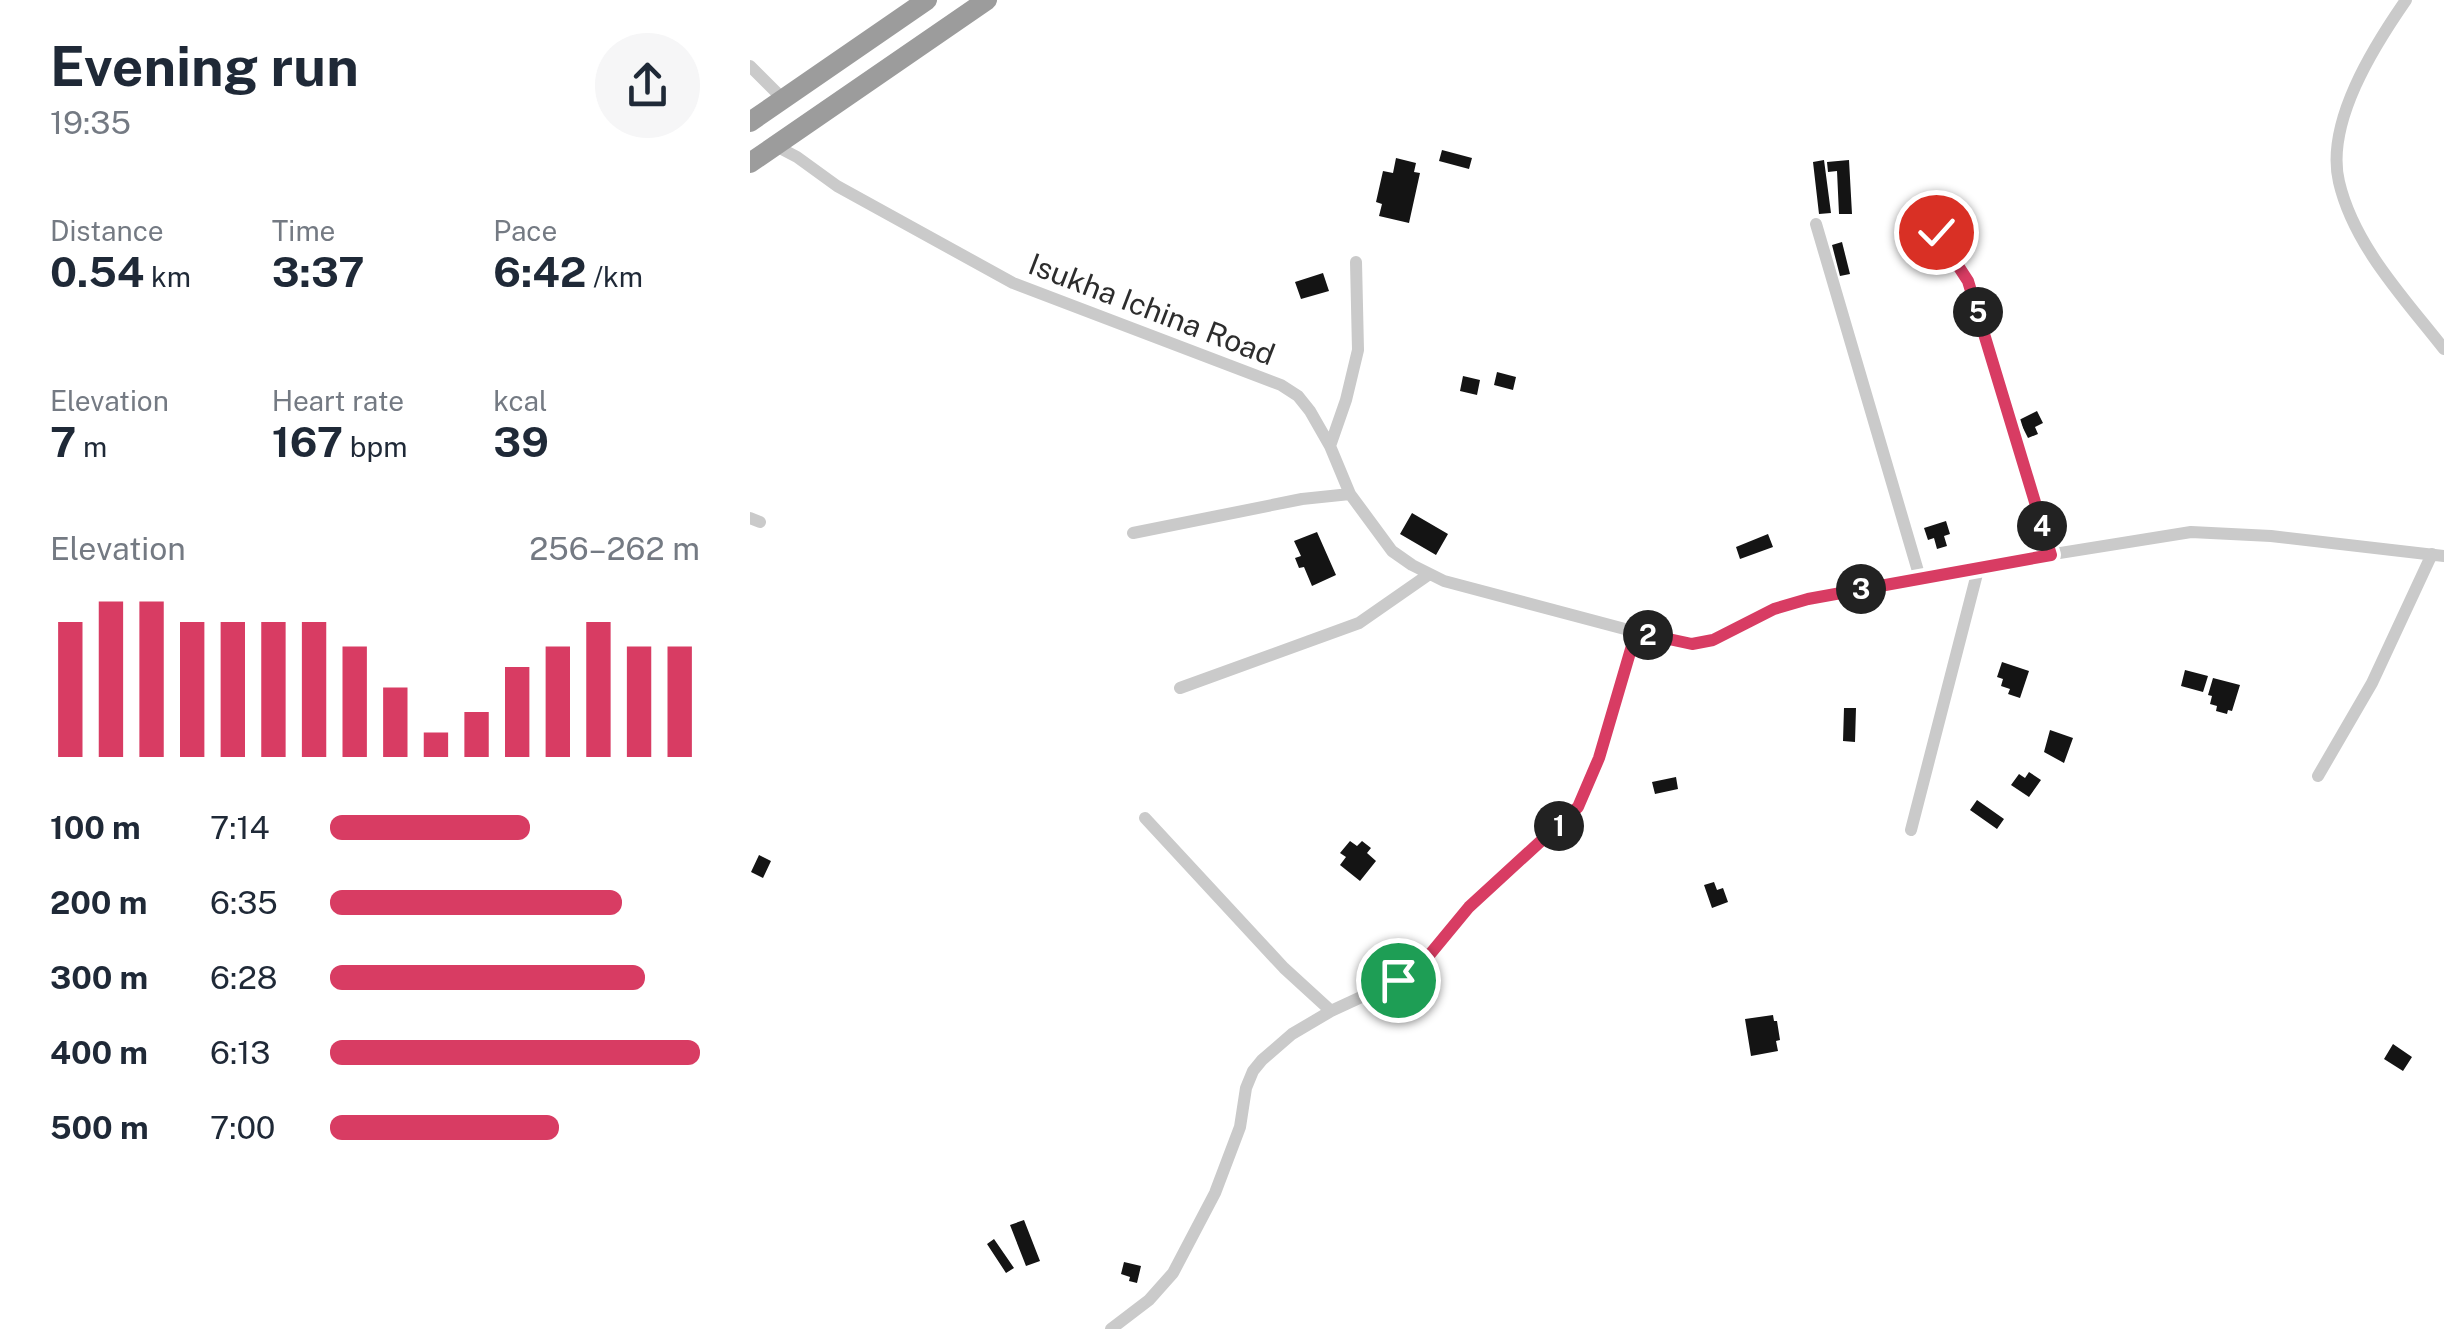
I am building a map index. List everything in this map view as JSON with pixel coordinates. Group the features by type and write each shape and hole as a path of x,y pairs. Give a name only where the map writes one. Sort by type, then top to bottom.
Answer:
{"highway":[{"path":"750,122 928,0"},
{"path":"750,163 987,0"}],"street":[{"path":"2406,0 2366,58 2350,99 2338,149 2338,180 2354,224 2384,272 2444,349"},
{"path":"750,66 784,100"},
{"name":"Isukha Ichina Road","path":"774,145 837,186 1013,283 1281,384 1310,411 1350,494 1392,551 1428,575 1636,632 1692,644 1713,640 1774,609 1808,599 1979,566 2191,532 2271,536 2438,555"},
{"path":"1816,224 1920,578"},
{"path":"1936,232 1968,281 2051,555"},
{"path":"1330,446 1358,350 1356,262"},
{"path":"1133,533 1302,499 1350,494"},
{"path":"2318,776 2372,683 2438,555"},
{"path":"1912,830 1979,566"},
{"path":"1180,688 1359,623 1428,575"},
{"path":"1111,1329 1148,1300 1173,1273 1215,1193 1240,1126 1253,1071 1292,1034 1330,1011 1398,980 1431,953 1469,907 1578,807 1599,758 1636,632"},
{"path":"1145,818 1284,968 1330,1011"}],"building":[{"path":"1442,150 1472,158 1469,169 1439,161"},
{"path":"1396,158 1416,163 1414,172 1420,173 1409,223 1379,216 1382,204 1376,202 1383,171 1393,173"},
{"path":"1824,160 1831,213 1819,214 1813,162"},
{"path":"1849,160 1852,214 1839,214 1837,171 1828,172 1827,162"},
{"path":"1842,242 1850,274 1840,276 1832,245"},
{"path":"1323,273 1329,291 1301,299 1295,282"},
{"path":"1497,372 1516,377 1513,390 1494,385"},
{"path":"1463,376 1480,380 1477,395 1460,391"},
{"path":"2037,411 2043,423 2035,427 2038,434 2028,438 2019,420"},
{"path":"1412,513 1448,534 1436,555 1400,534"},
{"path":"1946,521 1950,534 1944,536 1947,546 1937,549 1934,538 1928,540 1924,528"},
{"path":"1317,532 1336,575 1312,586 1304,567 1299,568 1295,558 1301,556 1294,541"},
{"path":"1768,534 1773,547 1740,559 1736,547"},
{"path":"2002,662 2029,671 2020,698 2008,694 2010,689 2001,686 2003,679 1997,677"},
{"path":"2185,670 2208,676 2203,692 2181,686"},
{"path":"2213,678 2240,685 2232,711 2227,714 2210,704 2212,696 2208,695"},
{"path":"1844,708 1856,708 1855,742 1843,741"},
{"path":"2050,730 2073,738 2064,763 2044,752"},
{"path":"2029,772 2041,780 2029,797 2011,785 2019,774 2025,778"},
{"path":"1676,777 1678,789 1655,794 1652,782"},
{"path":"1977,800 2004,819 1997,829 1970,810"},
{"path":"1350,841 1357,846 1362,841 1371,848 1367,853 1376,861 1360,881 1340,865 1346,857 1340,853"},
{"path":"759,855 771,861 763,878 751,872"},
{"path":"1714,882 1717,890 1723,888 1728,902 1712,908 1704,885"},
{"path":"1773,1015 1780,1040 1776,1041 1778,1051 1751,1056 1745,1019"},
{"path":"2393,1044 2412,1057 2403,1071 2384,1059"},
{"path":"1024,1220 1040,1261 1026,1266 1010,1225"},
{"path":"994,1239 1014,1268 1006,1273 987,1244"},
{"path":"1124,1262 1141,1266 1137,1283 1121,1274"}],"route":[{"path":"1398,980 1431,953 1469,907 1578,807 1599,758 1636,632 1692,644 1713,640 1774,609 1808,599 2051,555 1968,281 1936,232"}]}
